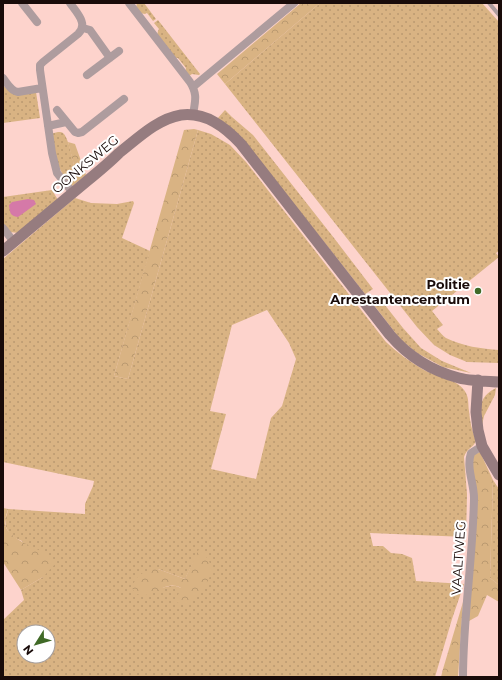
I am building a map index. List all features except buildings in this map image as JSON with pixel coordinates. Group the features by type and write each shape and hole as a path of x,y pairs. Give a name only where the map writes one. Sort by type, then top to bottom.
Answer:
{"main road":[{"name":"OONKSWEG","path":"3,251 149,129 172,117 193,115"},
{"path":"193,115 203,117 218,124 234,136 385,329 405,351 437,370 458,378 499,382"},
{"path":"478,380 476,412 478,430 482,446 499,474"}],"street":[{"path":"22,3 37,22"},
{"path":"70,3 81,18 83,23 82,31 43,62 40,65 40,70 52,153 57,172 73,193"},
{"path":"129,3 193,87 196,95 193,115"},
{"path":"193,87 294,3"},
{"path":"83,28 90,30 110,58"},
{"path":"87,75 119,51"},
{"path":"3,78 15,92 42,88"},
{"path":"57,110 74,132 78,133 82,132 124,99"},
{"path":"48,126 66,122"},
{"path":"3,228 14,242"},
{"name":"VAALTWEG","path":"463,677 464,639 472,544 474,496 469,463 471,453 482,446"}],"lane":[{"path":"489,3 499,15"}],"green space":[{"path":"137,3 144,3 156,19 153,21 147,13 140,13 136,8"},
{"path":"301,3 320,3 225,84 217,74"},
{"path":"320,3 482,3 499,22 499,251 496,253 499,257 432,311 443,325 437,329 445,337 465,345 499,350 499,363 467,362 450,355 434,345 417,327 225,84"},
{"path":"158,20 200,74 199,75 192,74 189,76 185,72 186,68 178,58 175,58 157,36 159,29 154,23"},
{"path":"3,85 7,89 36,92 40,118 3,123"},
{"path":"225,110 253,135 373,289 365,294 321,238 217,119"},
{"path":"184,130 198,130 128,379 114,376"},
{"path":"198,130 211,134 230,145 246,162 386,342 404,357 424,370 458,384 463,388 467,395 473,434 476,441 464,457 467,494 466,537 370,533 373,546 383,546 391,553 402,554 412,558 416,581 464,584 435,677 3,677 3,620 24,600 21,590 43,577 22,541 9,533 6,527 5,519 8,509 85,514 85,504 94,481 3,462 3,259 75,198 91,203 117,204 133,201 134,203 122,238 150,251 114,376 128,379","holes":["267,310 289,343 296,359 282,406 271,418 256,479 211,469 226,414 210,411 232,325","200,549 181,588 174,586 161,588 158,569 185,579"]},
{"path":"58,132 64,134 69,146 75,169 71,174 63,175 57,163 50,134"},
{"path":"68,142 75,144 86,175 71,187 63,175 71,174 75,169"},
{"path":"52,190 58,200 19,233 9,232 3,224 3,197"},
{"path":"377,295 421,348 442,361 471,373 443,367 417,353 400,339 370,300"},
{"path":"496,388 495,395 484,416 481,430 480,411 482,401 485,396"},
{"path":"480,452 493,480 490,578 499,585 499,602 487,595 478,616 469,621 471,466 473,455"},
{"path":"493,480 499,489 499,585 490,578"},
{"path":"3,508 8,509 5,522 8,531 22,542 44,553 56,563 43,577 21,590 3,562"},
{"path":"199,549 209,562 211,572 204,588 191,601 187,603 175,602 181,588 176,586 165,587 146,595 135,593 132,588 133,583 138,576 149,570 158,569 185,579"},
{"path":"463,602 458,677 441,677 443,669"}],"shaded area":[{"path":"28,199 34,200 36,204 18,217 12,215 9,205 12,202"}],"place":[{"name":"Politie Arrestantencentrum","path":"478,291"}]}
